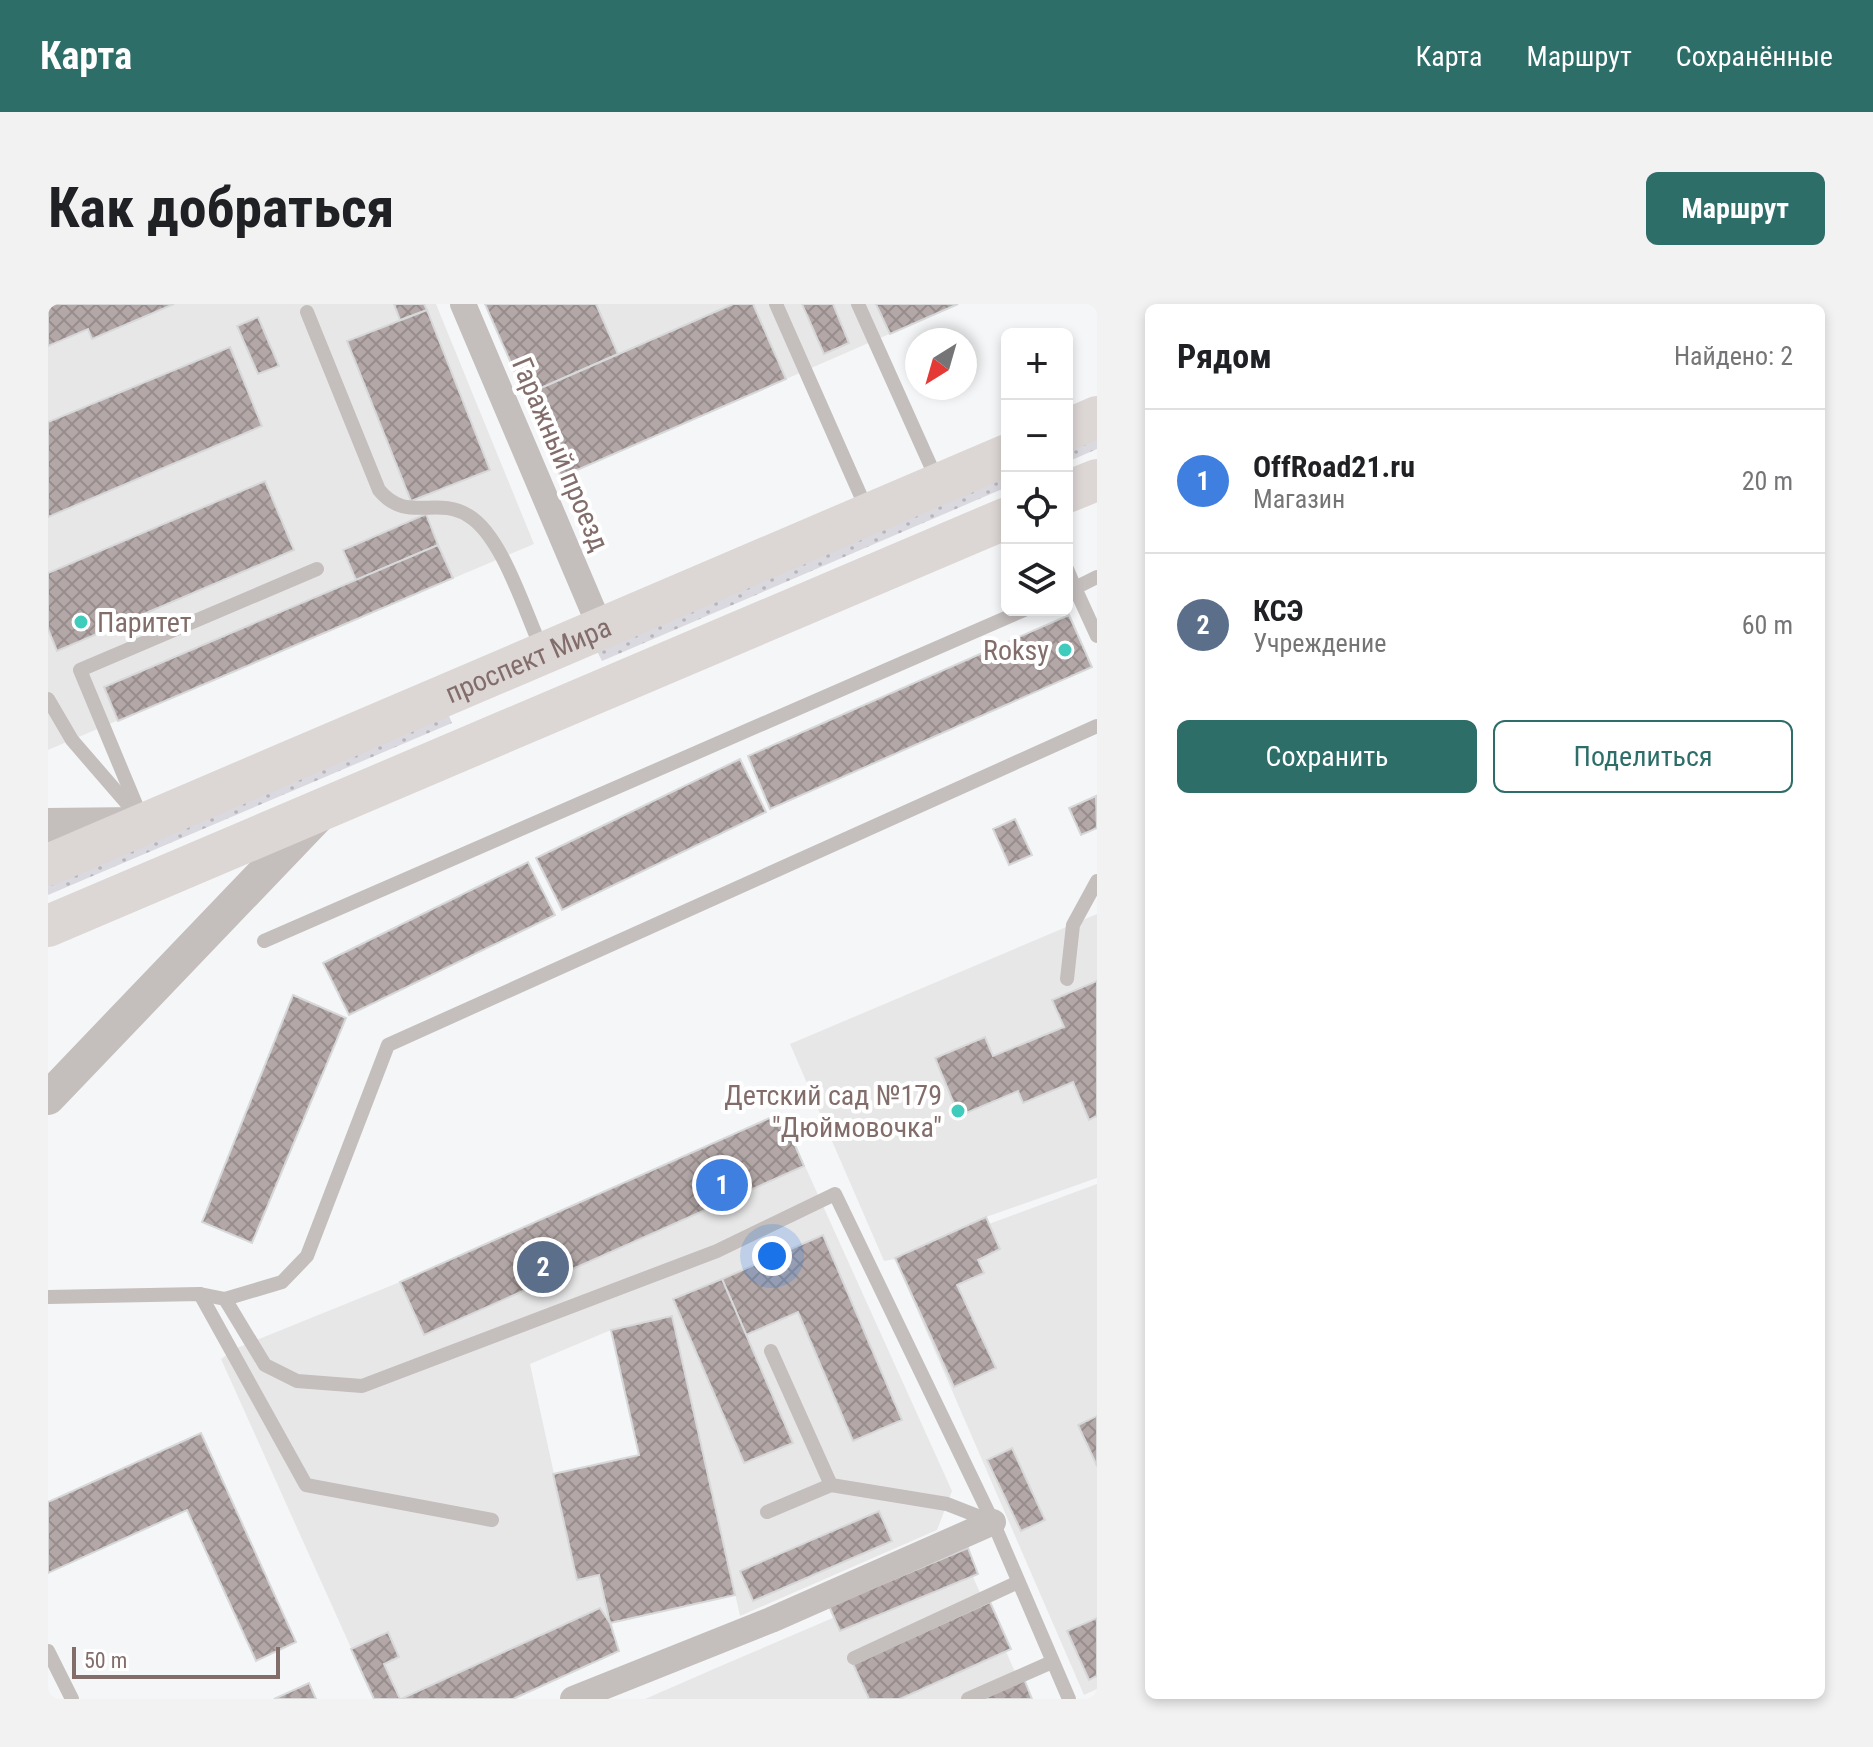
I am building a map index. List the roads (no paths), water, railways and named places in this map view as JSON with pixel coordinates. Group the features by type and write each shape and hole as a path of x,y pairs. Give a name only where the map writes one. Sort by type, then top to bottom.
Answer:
{"main road":[{"path":"1073,427 1097,417"},
{"name":"проспект Мира","path":"48,865 1001,458"},
{"path":"1073,490 1097,480"},
{"name":"проспект Мира","path":"48,926 1001,521"},
{"path":"544,653 566,706"}],"street":[{"name":"Гаражный проезд","path":"463,304 601,629"},
{"path":"48,1098 325,808"},
{"path":"48,825 144,824"},
{"path":"573,1699 771,1620 993,1522"}],"lane":[{"path":"776,304 869,514"},
{"path":"858,304 939,484"},
{"path":"307,312 379,490 390,504 407,509 448,507 469,515 484,530 502,558 544,653"},
{"path":"144,824 80,670 317,569"},
{"path":"1073,588 1097,577"},
{"path":"1073,593 1097,636"},
{"path":"264,941 1010,616"},
{"path":"48,699 72,740 144,824"},
{"path":"48,1297 200,1294 225,1299 282,1282 307,1256 388,1045 1097,726"},
{"path":"1067,979 1073,925 1097,881"},
{"path":"225,1299 265,1365 297,1381 362,1386 717,1251 835,1194 993,1522 1016,1583 1069,1699"},
{"path":"200,1294 306,1485 492,1520"},
{"path":"771,1351 831,1485"},
{"path":"767,1512 831,1485 947,1504 993,1522"},
{"path":"854,1658 1016,1583"},
{"path":"48,1651 72,1699"},
{"path":"968,1699 1052,1662"}],"place":[{"name":"Паритет","path":"81,622"},
{"name":"Roksy","path":"1065,650"},
{"name":"Детский сад №179 \"Дюймовочка\"","path":"958,1111"},
{"name":"OffRoad21.ru","path":"722,1185"},
{"name":"КСЭ","path":"543,1267"}]}
